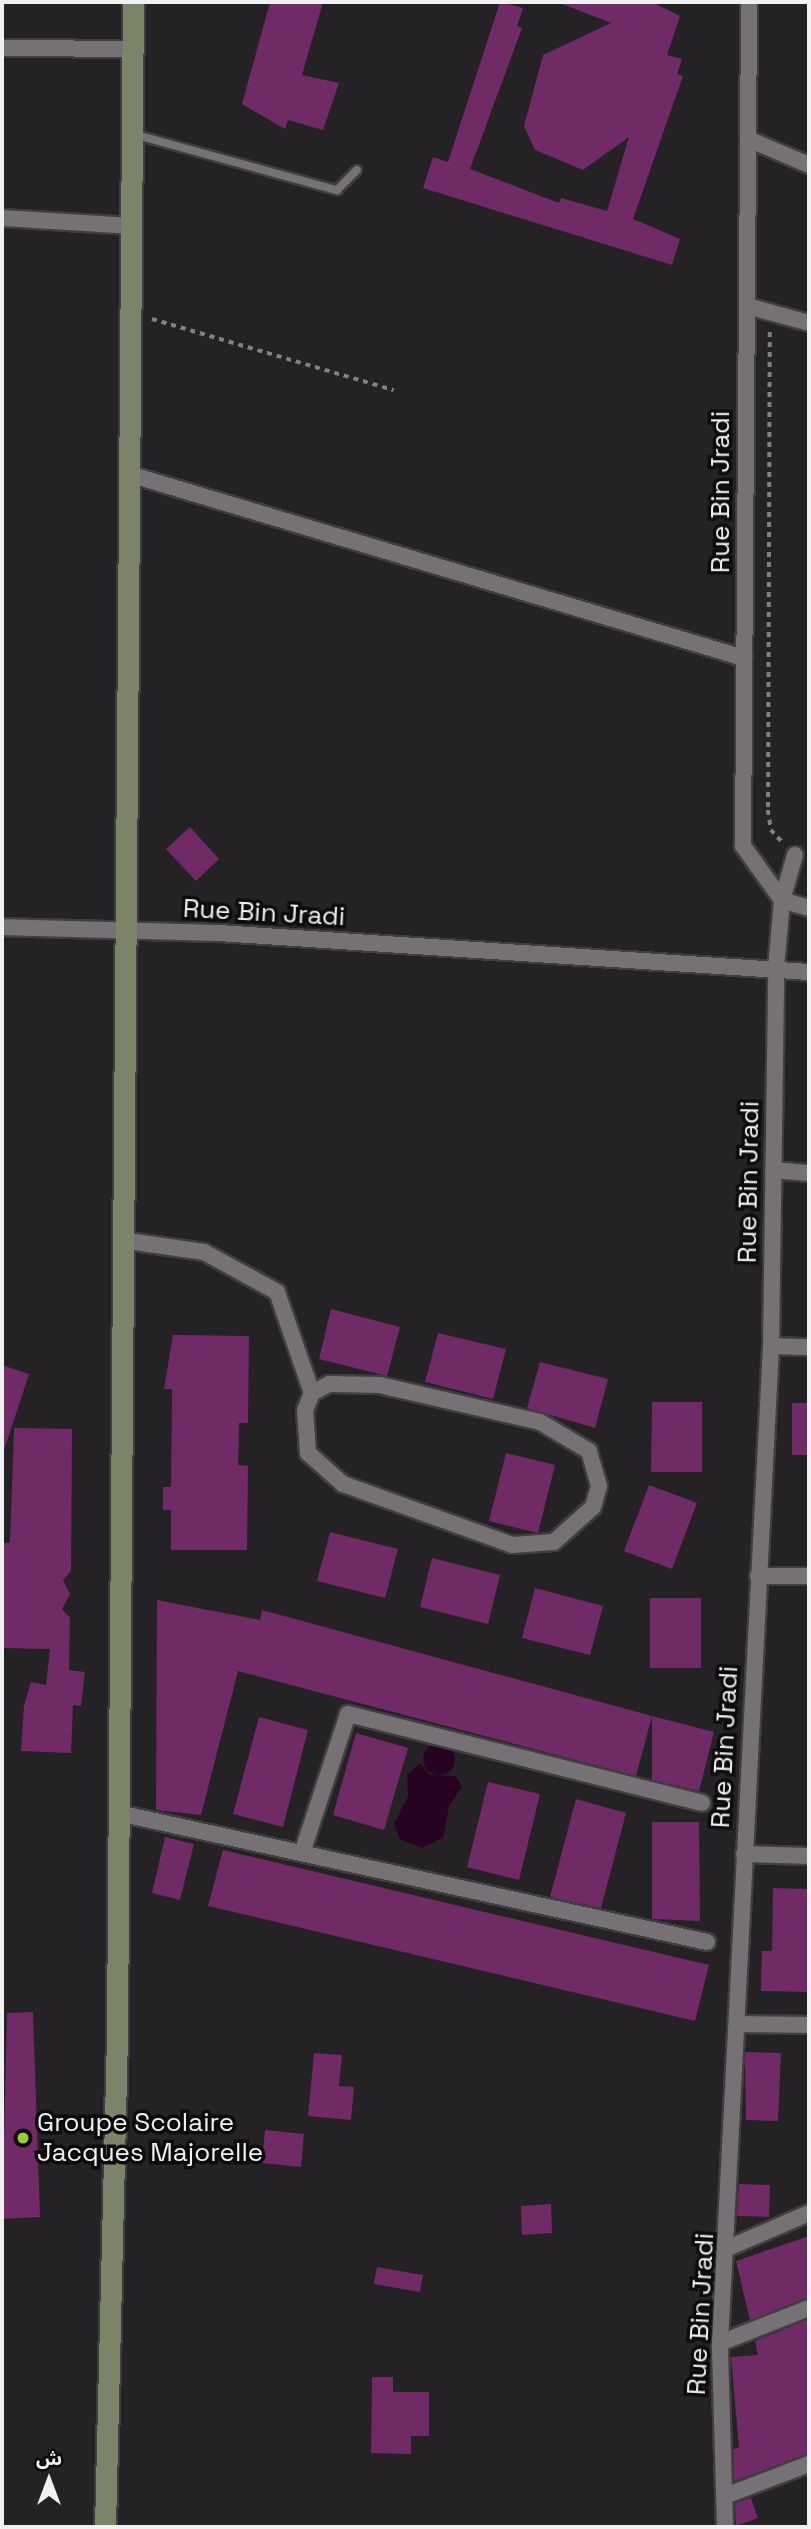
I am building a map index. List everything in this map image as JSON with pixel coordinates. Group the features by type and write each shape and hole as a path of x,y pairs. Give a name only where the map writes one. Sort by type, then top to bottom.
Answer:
{"street":[{"path":"105,2527 118,1813 124,931 132,475 134,2"},
{"name":"Rue Bin Jradi","path":"725,2527 720,2343 729,2248 741,2024 744,1854 771,1346 776,970 782,900 743,846 749,2"},
{"path":"2,48 133,49"},
{"path":"748,139 808,162"},
{"path":"2,218 133,226"},
{"path":"747,306 809,323"},
{"path":"132,475 744,658"},
{"path":"795,855 782,900 809,908"},
{"name":"Rue Bin Jradi","path":"2,928 124,931 809,972"},
{"path":"773,1170 809,1172"},
{"path":"121,1240 204,1252 257,1275 277,1292 291,1318 312,1394 305,1410 308,1453 324,1471 376,1500 512,1545 554,1542 593,1507 599,1486 589,1451 540,1422 380,1385 329,1384 312,1394"},
{"path":"771,1346 809,1347"},
{"path":"758,1576 809,1576"},
{"path":"302,1853 348,1714 702,1803"},
{"path":"118,1813 707,1942"},
{"path":"744,1854 809,1856"},
{"path":"741,2024 809,2025"},
{"path":"729,2248 809,2213"},
{"path":"720,2343 809,2308"},
{"path":"725,2496 809,2464"}],"lane":[{"path":"133,134 337,190 357,170"}],"path":[{"path":"778,316 770,326 768,810 771,830 795,855"},
{"path":"132,318 172,320 394,390"}],"shaded area":[{"path":"439,1743 451,1747 455,1759 451,1771 439,1775 427,1771 423,1759 427,1747"},
{"path":"420,1763 430,1775 456,1776 462,1787 449,1806 443,1838 422,1848 400,1839 394,1824 408,1796 407,1775"}],"building":[{"path":"270,2 323,2 302,75 339,83 323,130 288,120 285,129 242,104"},
{"path":"500,2 523,8 517,26 522,28 470,169 559,203 561,198 607,211 629,137 583,170 535,150 524,126 543,55 611,23 557,2 652,2 680,16 667,55 682,59 677,74 683,76 633,219 680,239 672,265 423,188 433,157 448,162"},
{"path":"190,827 219,859 196,881 166,849"},
{"path":"331,1309 400,1327 387,1376 319,1359"},
{"path":"438,1333 506,1349 493,1399 425,1382"},
{"path":"173,1335 249,1336 248,1423 239,1423 238,1465 248,1466 247,1550 171,1550 171,1510 163,1510 163,1487 171,1487 172,1389 164,1389"},
{"path":"540,1362 608,1379 595,1428 527,1408"},
{"path":"2,1365 29,1374 5,1447 2,1447"},
{"path":"652,1402 702,1402 702,1472 651,1472"},
{"path":"792,1403 809,1403 809,1455 792,1455"},
{"path":"14,1428 72,1429 71,1571 63,1580 70,1594 62,1609 70,1618 69,1670 85,1672 81,1706 73,1705 71,1753 21,1751 24,1706 31,1682 46,1685 50,1649 2,1648 2,1543 10,1543"},
{"path":"506,1453 555,1465 538,1533 489,1521"},
{"path":"649,1485 697,1503 672,1569 624,1551"},
{"path":"330,1532 398,1549 385,1598 317,1581"},
{"path":"432,1558 500,1575 488,1624 420,1607"},
{"path":"535,1588 603,1606 590,1655 522,1638"},
{"path":"650,1598 701,1598 701,1668 650,1668"},
{"path":"157,1600 260,1620 262,1610 652,1716 636,1776 238,1671 201,1815 156,1810"},
{"path":"652,1716 714,1732 699,1791 652,1780"},
{"path":"259,1717 308,1730 283,1827 233,1814"},
{"path":"356,1733 408,1748 384,1830 333,1815"},
{"path":"488,1782 540,1794 519,1880 467,1867"},
{"path":"576,1799 626,1813 601,1908 550,1897"},
{"path":"652,1822 699,1822 700,1921 652,1919"},
{"path":"165,1837 194,1844 180,1900 152,1893"},
{"path":"223,1850 709,1965 695,2021 208,1906"},
{"path":"773,1888 809,1889 809,1992 761,1991 762,1951 772,1951"},
{"path":"33,2012 40,2217 2,2219 7,2013"},
{"path":"745,2052 781,2053 778,2121 746,2120"},
{"path":"314,2053 342,2055 339,2086 354,2087 351,2120 308,2116"},
{"path":"265,2130 304,2134 301,2167 262,2163"},
{"path":"739,2184 770,2185 769,2217 737,2216"},
{"path":"551,2204 552,2233 522,2235 521,2206"},
{"path":"809,2236 809,2298 750,2320 736,2261"},
{"path":"377,2267 423,2275 420,2292 374,2284"},
{"path":"809,2319 809,2454 734,2481 733,2449 739,2448 731,2357 758,2355 755,2341"},
{"path":"372,2377 393,2377 393,2392 429,2392 429,2436 411,2436 411,2454 371,2453"},
{"path":"751,2498 758,2518 736,2526 735,2503"}],"place":[{"name":"Groupe Scolaire Jacques Majorelle","path":"23,2138"}]}
